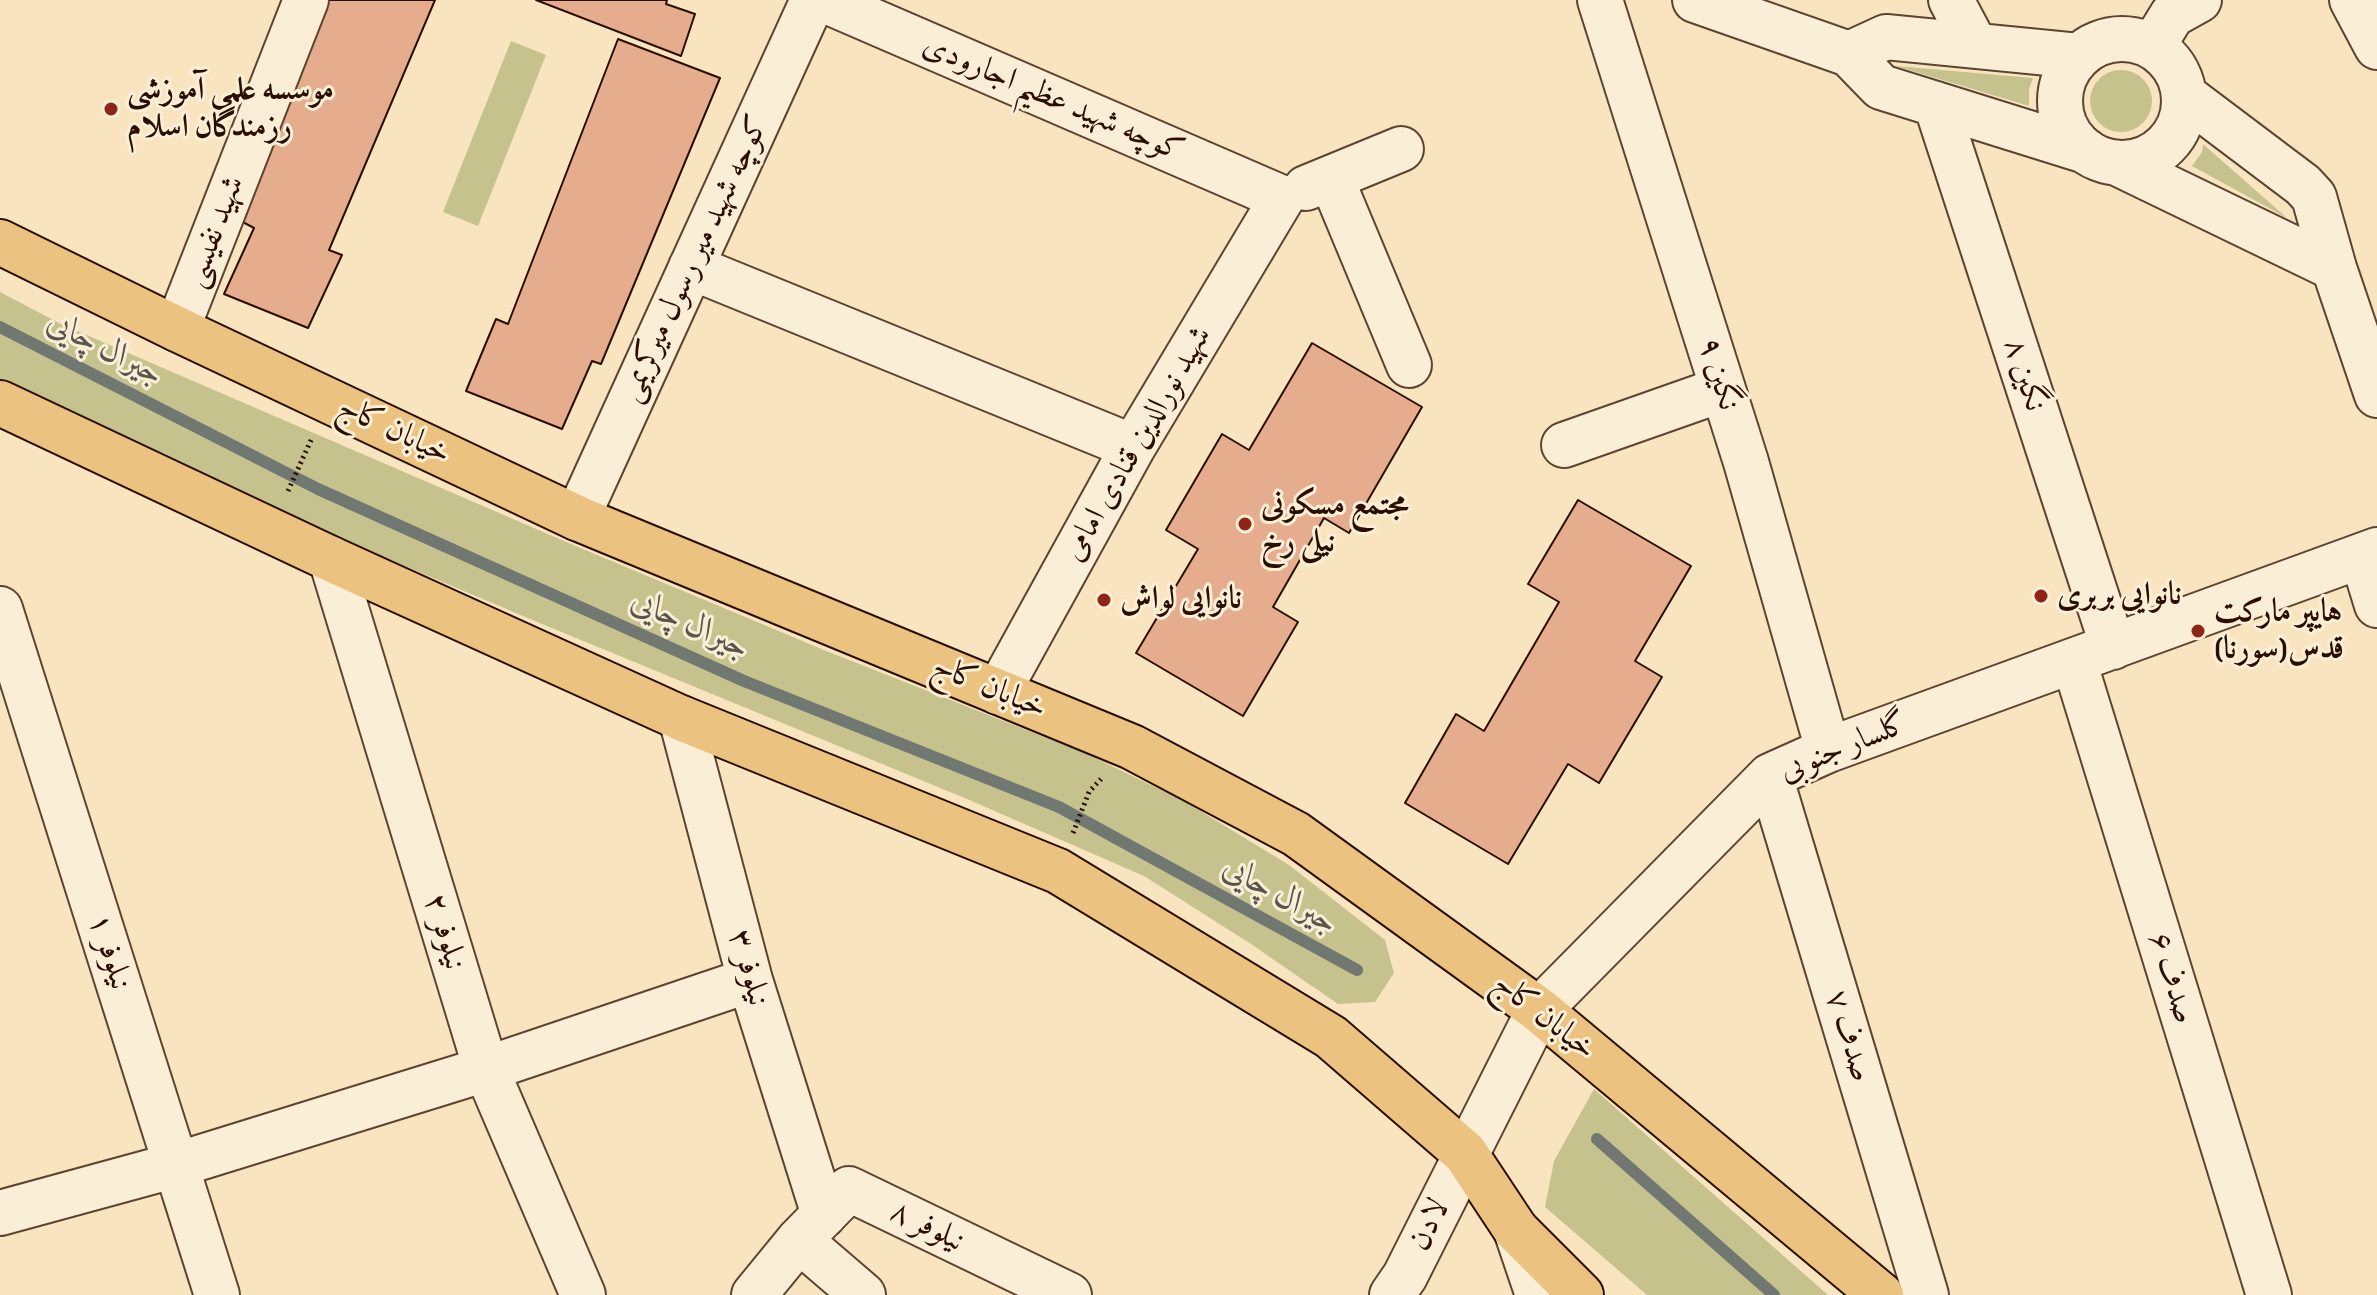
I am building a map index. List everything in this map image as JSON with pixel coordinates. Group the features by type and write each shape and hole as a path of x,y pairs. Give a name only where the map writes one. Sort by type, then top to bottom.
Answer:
{"main road":[{"name":"خیابان کاج","path":"0,242 577,518 1132,747 1296,834 1539,1010 1881,1295"},
{"path":"0,403 331,559 681,718 1058,871 1331,1037 1465,1153 1516,1230 1581,1295"}],"street":[{"name":"کوچه شهید میر رسول میرکریمی","path":"577,518 813,0"},
{"name":"کوچه شهید عظیم اجارودی","path":"824,0 1282,198"},
{"name":"نگین ۹","path":"1600,0 1723,389 1828,750"},
{"path":"1695,0 1753,12 1849,54 1881,87 2103,158 2334,268"},
{"path":"1951,0 1975,45"},
{"path":"2352,0 2377,47"},
{"name":"شهید نفیسی","path":"177,329 301,1"},
{"path":"2172,15 2169,59 2180,75 2185,96 2183,117 2174,137 2159,152 2140,161 2103,158 2067,131 2061,111 2060,91 2067,72 2079,56 2095,45 2115,39 2134,39 2172,15"},
{"path":"1849,54 1886,37 2079,56"},
{"path":"2185,96 2303,185 2314,197 2334,268 2377,395"},
{"name":"نگین ۸","path":"1936,104 2093,654"},
{"path":"1282,198 1401,149"},
{"path":"1331,178 1409,365"},
{"name":"شهید نورالدین قنادی امامی","path":"998,692 1133,447 1282,198"},
{"path":"691,267 1133,447"},
{"path":"1564,445 1723,389"},
{"path":"2369,553 2377,605"},
{"name":"گلسار جنوبی","path":"1465,1153 1539,1010 1770,776 1828,750 2369,553"},
{"name":"نیلوفر ۲","path":"331,559 486,1069 583,1295"},
{"name":"نیلوفر ۱","path":"0,609 217,1295"},
{"name":"صدف ۶","path":"2093,654 2269,1295"},
{"name":"نیلوفر ۳","path":"681,718 812,1227"},
{"name":"صدف ۷","path":"1770,776 1926,1295"},
{"path":"0,1213 176,1165 486,1069 750,980"},
{"name":"لادن","path":"1392,1295 1405,1276 1465,1153"},
{"name":"نیلوفر ۸","path":"812,1227 849,1189 1069,1295"},
{"path":"754,1295 812,1227 863,1295"},
{"path":"1516,1230 1538,1295"}],"path":[{"path":"283,502 306,452"},
{"path":"1069,844 1089,792"}],"shaded area":[{"path":"511,41 546,55 478,226 443,212"},
{"path":"1896,66 2033,78 2029,89 2029,106"},
{"path":"2115,70 2127,70 2143,79 2150,89 2150,113 2143,123 2127,132 2115,132 2095,118 2090,107 2090,95 2104,75"},
{"path":"2203,144 2287,218 2192,166 2202,152"},
{"path":"0,292 61,324 571,544 824,650 1087,754 1184,801 1289,865 1385,940 1394,973 1375,1002 1338,1004 1144,876 967,799 135,452 0,388"},
{"path":"1594,1089 1828,1295 1647,1295 1545,1207 1554,1161"}],"building":[{"path":"326,0 435,0 329,250 342,255 308,328 224,294 254,228 239,220"},
{"path":"536,0 667,0 666,4 695,14 681,56"},
{"path":"618,39 720,78 601,364 592,361 562,429 466,391 496,319 508,324"},
{"name":"مجتمع مسکونی نیلی رخ","path":"1312,343 1422,407 1349,533 1324,518 1273,607 1298,622 1243,716 1136,653 1198,549 1166,530 1222,434 1249,450"},
{"path":"1578,500 1691,566 1635,661 1662,677 1599,783 1568,764 1508,864 1405,803 1456,714 1484,731 1559,602 1528,584"}],"waterway":[{"name":"جیرال چایی","path":"0,327 318,489 744,681 1059,807 1357,970"},
{"name":"جیرال چایی","path":"1597,1139 1774,1295"}],"place":[{"name":"موسسه علمی آموزشی رزمندگان اسلام","path":"111,109"},
{"name":"مجتمع مسکونی نیلی رخ","path":"1245,524"},
{"name":"نانوایی بربری","path":"2041,596"},
{"name":"نانوایی لواش","path":"1104,600"},
{"name":"هایپر مارکت قدس(سورنا)","path":"2198,631"}]}
